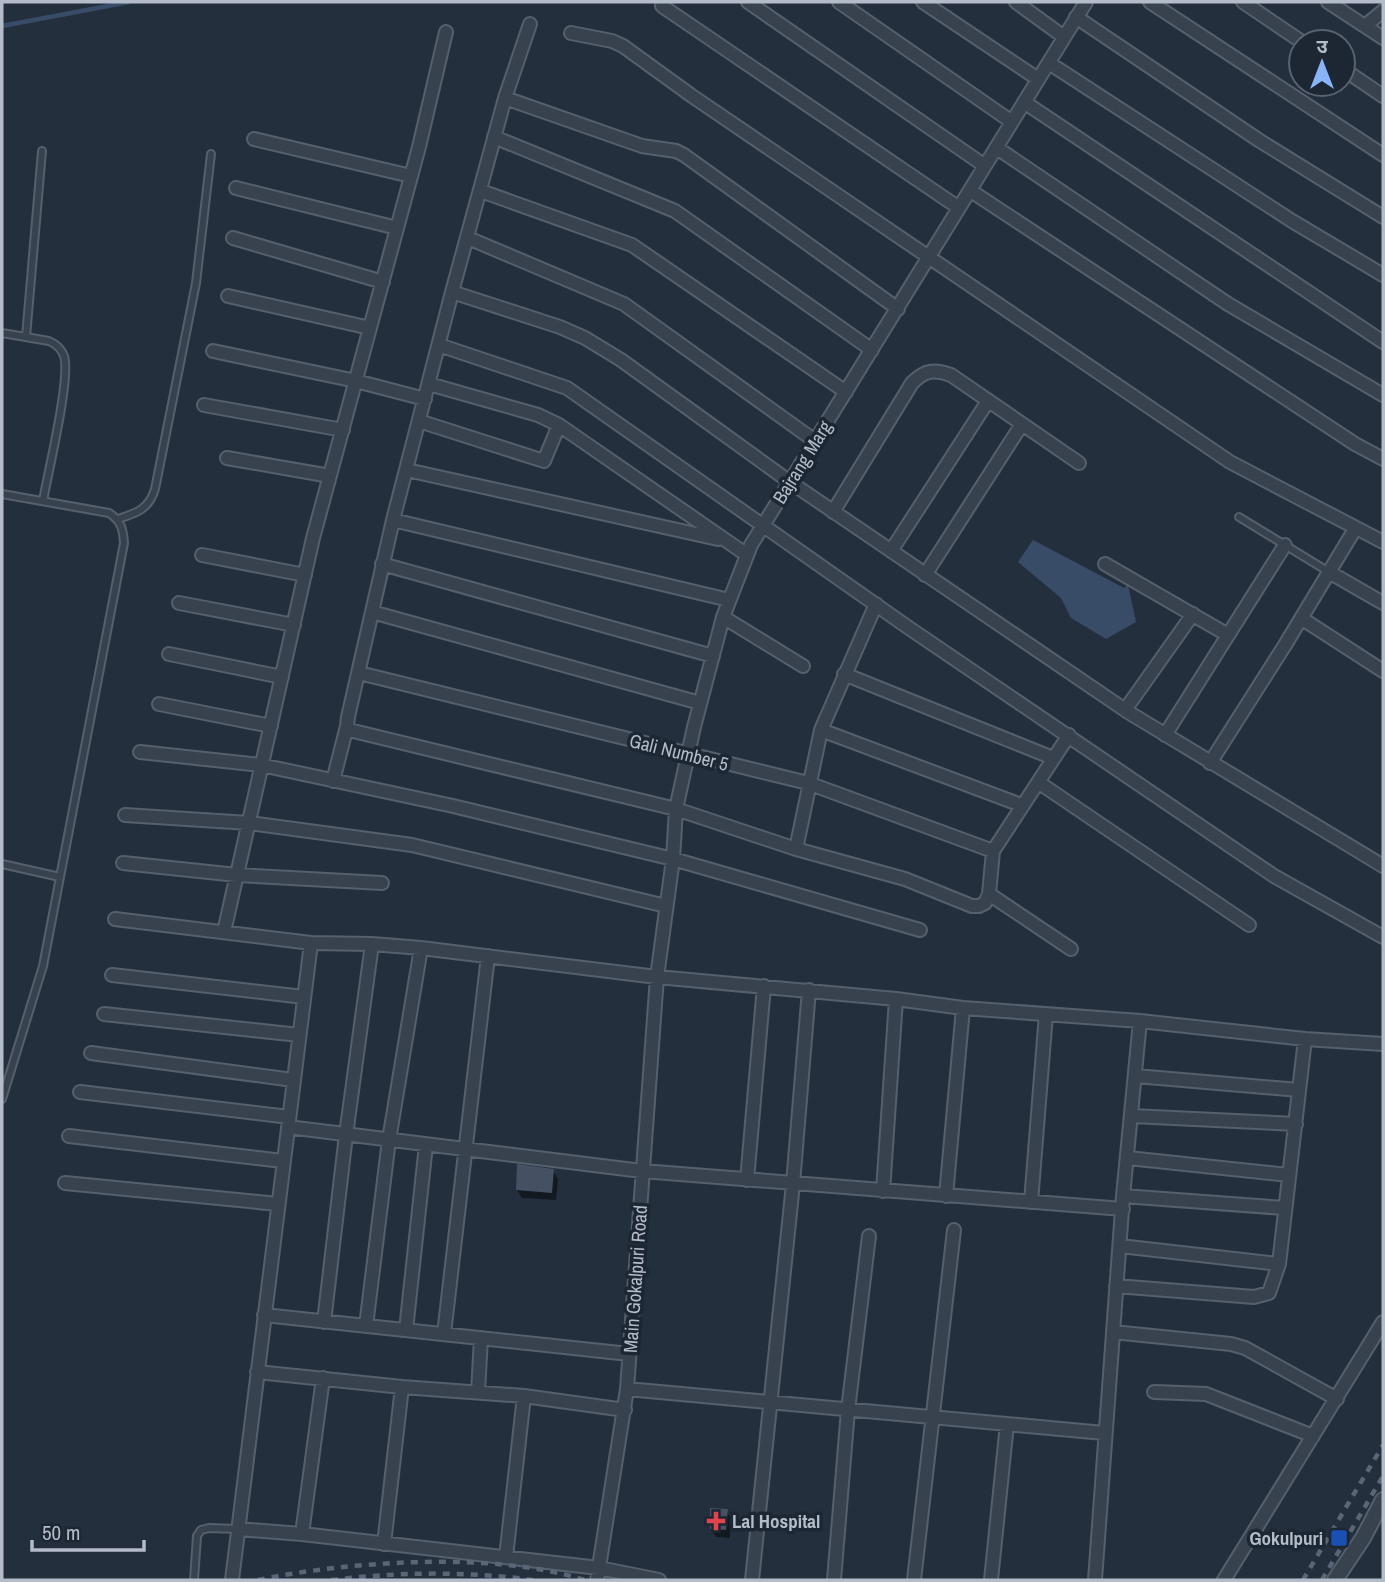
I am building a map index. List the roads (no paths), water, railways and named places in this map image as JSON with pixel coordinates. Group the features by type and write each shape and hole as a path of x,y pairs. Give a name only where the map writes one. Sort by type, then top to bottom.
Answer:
{"street":[{"path":"748,2 985,166"},
{"path":"839,2 1012,122"},
{"path":"923,2 1038,79"},
{"path":"1016,2 1064,37"},
{"name":"Bajrang Marg","path":"657,976 677,810 688,755 723,617 747,555 1086,2"},
{"path":"1150,2 1383,155"},
{"path":"1243,2 1287,32"},
{"path":"1328,2 1383,38"},
{"path":"662,6 959,208"},
{"path":"1365,26 1383,11"},
{"path":"1076,17 1260,141 1383,217"},
{"path":"334,780 382,564 452,292 505,98 530,24"},
{"path":"224,932 305,575 411,176 446,32"},
{"path":"571,33 612,41 623,46 692,96 1230,462 1383,542"},
{"path":"1049,62 1292,221 1383,275"},
{"path":"1357,78 1383,96"},
{"path":"505,98 642,146 676,151 684,155 898,309"},
{"path":"1024,102 1383,342"},
{"path":"494,137 675,211 872,351"},
{"path":"254,139 411,176"},
{"path":"997,148 1228,303 1383,395"},
{"path":"236,188 397,228"},
{"path":"481,191 632,245 846,392"},
{"path":"971,191 1199,344 1355,444 1383,459"},
{"path":"233,238 383,282"},
{"path":"468,238 624,303 815,441"},
{"path":"452,292 585,338 621,360 833,512 1125,710 1383,866"},
{"path":"228,296 370,328"},
{"path":"439,345 567,388 876,604 1274,876 1383,937"},
{"path":"213,351 356,381 425,399"},
{"path":"833,512 912,383 930,370 951,375 1079,463"},
{"path":"429,384 538,415 559,425 747,555"},
{"path":"891,551 988,401"},
{"path":"204,405 343,430"},
{"path":"419,421 544,461 559,425"},
{"path":"925,575 1022,424"},
{"path":"227,458 330,476"},
{"path":"407,470 725,541"},
{"path":"393,520 729,600"},
{"path":"1210,762 1355,528"},
{"path":"1165,735 1286,545"},
{"path":"202,555 305,575"},
{"path":"382,564 713,656"},
{"path":"1105,564 1228,635"},
{"path":"1329,572 1383,603"},
{"path":"179,603 294,625"},
{"path":"796,849 821,730 876,604"},
{"path":"372,612 700,703"},
{"path":"1125,710 1193,614"},
{"path":"723,617 803,666"},
{"path":"1301,618 1383,671"},
{"path":"169,654 282,677"},
{"name":"Gali Number 5","path":"359,673 808,783 993,851"},
{"path":"844,674 1053,758"},
{"path":"159,704 271,726"},
{"path":"347,726 356,733 677,810 796,849 905,879 972,906 985,903 989,894 993,851 1069,735"},
{"path":"821,730 1021,805"},
{"path":"140,752 262,765 453,806 673,859 920,930"},
{"path":"1038,782 1249,925"},
{"path":"125,815 249,823 412,845 666,906"},
{"path":"123,863 237,875 382,883"},
{"path":"989,894 1072,949"},
{"path":"115,919 311,943 421,948 963,1008 1140,1021 1305,1039 1383,1044"},
{"path":"232,1580 311,943"},
{"path":"324,1322 372,944"},
{"path":"366,1326 389,1140 421,948"},
{"path":"444,1334 488,956"},
{"path":"112,975 304,996"},
{"name":"Main Gokalpuri Road","path":"598,1574 625,1410 657,976"},
{"path":"747,1180 764,986"},
{"path":"752,1580 810,990"},
{"path":"883,1191 896,999"},
{"path":"946,1196 963,1008"},
{"path":"104,1014 299,1035"},
{"path":"1031,1202 1046,1014"},
{"path":"1095,1580 1104,1433 1140,1021"},
{"path":"1116,1286 1261,1297 1269,1293 1279,1264 1305,1039"},
{"path":"91,1053 293,1080"},
{"path":"1136,1076 1299,1090"},
{"path":"80,1092 288,1122 346,1135 642,1171 1031,1202 1123,1202 1284,1208"},
{"path":"1132,1116 1296,1124"},
{"path":"69,1136 284,1161"},
{"path":"406,1330 426,1145"},
{"path":"1128,1158 1289,1175"},
{"path":"65,1183 278,1204"},
{"path":"914,1580 954,1230"},
{"path":"834,1580 848,1410 869,1236"},
{"path":"1120,1247 1279,1264"},
{"path":"264,1315 629,1354"},
{"path":"1224,1580 1383,1322"},
{"path":"1113,1332 1231,1344 1245,1348 1337,1399"},
{"path":"478,1392 481,1338"},
{"path":"257,1372 524,1396 625,1410"},
{"path":"302,1534 323,1378"},
{"path":"384,1544 402,1387"},
{"path":"627,1389 1104,1433"},
{"path":"1154,1392 1206,1394 1313,1436"},
{"path":"506,1557 524,1396"},
{"path":"991,1580 1007,1424"},
{"path":"1335,1580 1363,1538 1383,1500"},
{"path":"238,1530 302,1534 506,1557 598,1574 659,1580"}],"lane":[{"path":"26,337 42,151"},
{"path":"118,519 137,514 145,508 155,489 196,283 211,154"},
{"path":"2,333 56,344 64,355 65,377 43,501"},
{"path":"2,494 100,510 118,519 123,529 124,543 43,966 2,1099"},
{"path":"1239,517 1329,572"},
{"path":"2,864 60,877"},
{"path":"194,1580 197,1536 201,1530 238,1530"}],"water":[{"path":"1033,540 1124,588 1128,585 1136,622 1106,639 1071,618 1061,598 1018,562"}],"waterway":[{"path":"2,26 129,2"}],"railway":[{"path":"1303,1580 1383,1445"},
{"path":"1322,1580 1383,1476"},
{"path":"258,1580 335,1568 422,1562 508,1565 584,1580"},
{"path":"331,1580 432,1574 533,1580"}],"place":[{"name":"Lal Hospital","path":"716,1521"},
{"name":"Gokulpuri","path":"1339,1538"}]}
